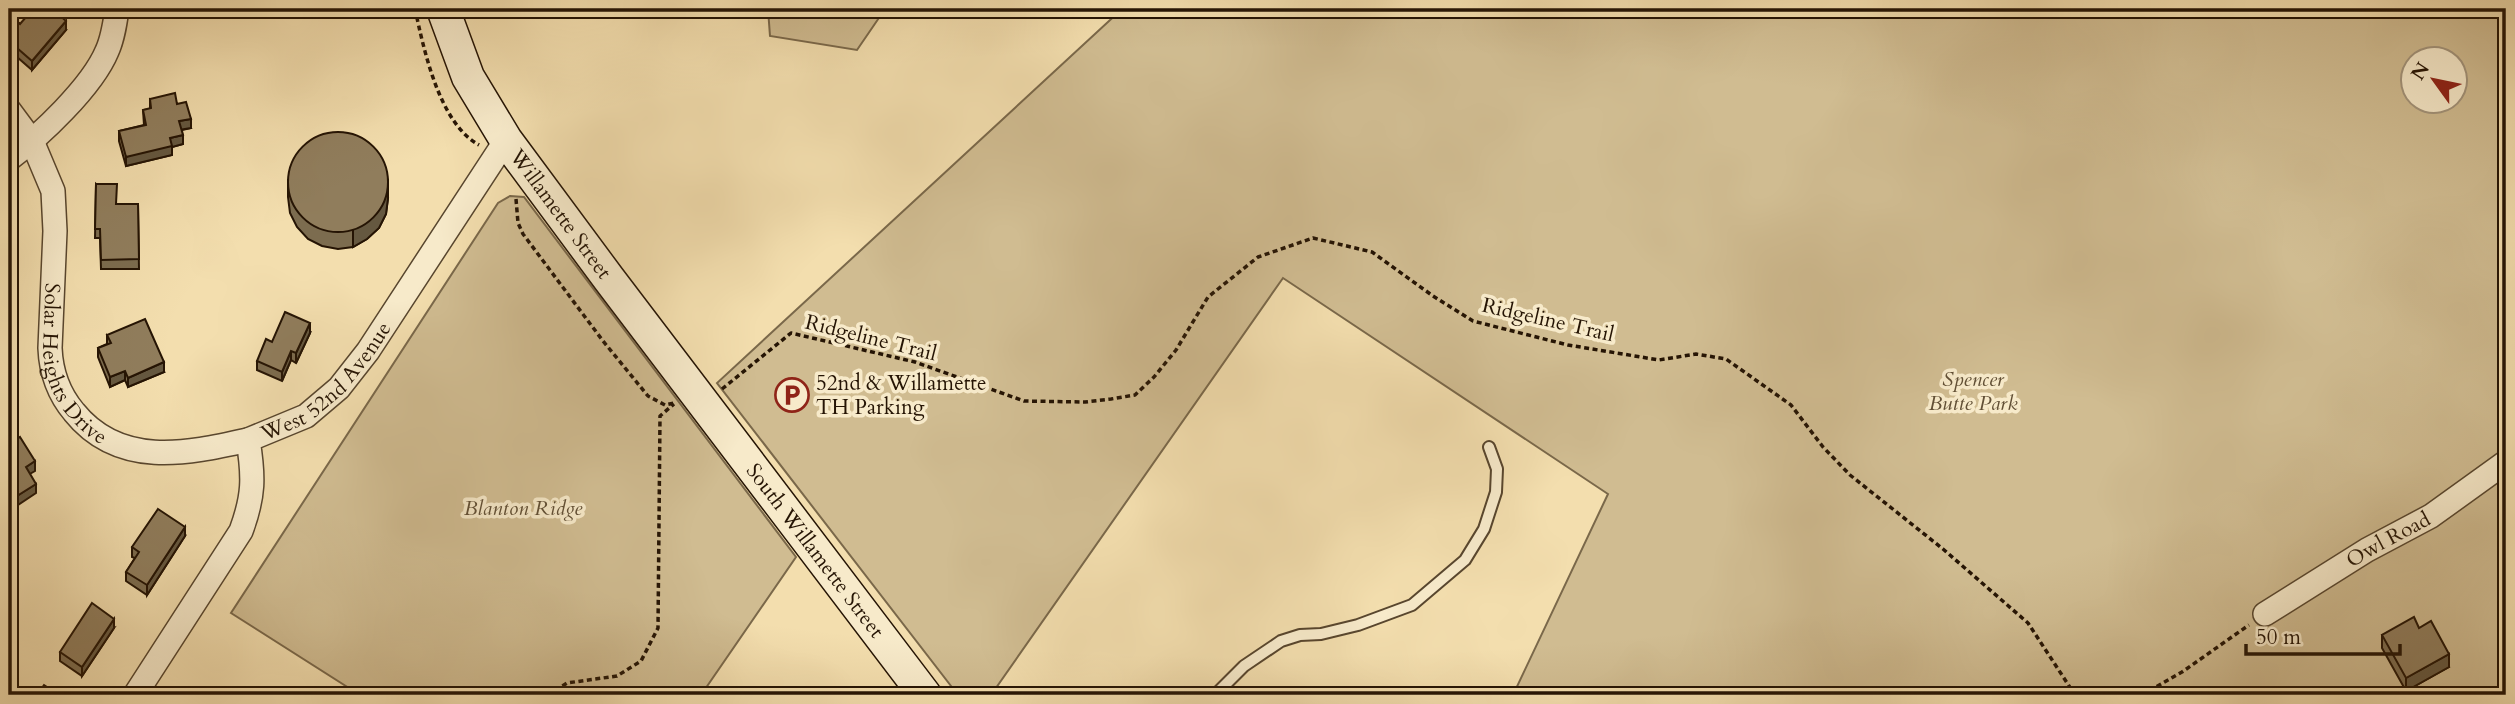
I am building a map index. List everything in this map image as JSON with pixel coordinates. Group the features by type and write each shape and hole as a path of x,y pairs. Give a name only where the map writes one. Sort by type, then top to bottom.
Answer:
{"main road":[{"name":"Willamette Street","path":"443,9 498,151 690,398"},
{"name":"South Willamette Street","path":"690,398 925,695"}],"street":[{"path":"9,159 32,141 96,71 107,51 115,27 117,9"},
{"name":"Solar Heights Drive","path":"9,110 32,141 53,191 55,231 50,348 53,371 62,396 83,423 95,433 128,449 167,454 248,440"},
{"name":"West 52nd Avenue","path":"135,695 241,531 254,490 248,440 306,416 339,388 368,351 498,151"},
{"name":"Owl Road","path":"2265,614 2357,556 2431,516 2506,462"}],"lane":[{"path":"1215,695 1244,666 1281,641 1358,625 1412,605 1465,560 1484,529 1496,492 1497,469 1489,447"}],"path":[{"path":"415,9 428,64 438,92 467,138 483,147 498,151 514,188 518,223 523,234 603,341 649,396 664,405 690,398"},
{"name":"Ridgeline Trail","path":"690,398 791,333 915,362 1024,401 1085,402 1135,395 1176,350 1208,298 1226,281 1258,257 1313,238 1371,252 1473,321 1568,345 1659,360 1696,354 1726,359 1791,405 1823,447 1850,475 1943,549 2028,623 2075,695"},
{"path":"548,695 567,683 617,676 641,661 650,648 658,628 660,416 690,398"},
{"path":"2142,695 2182,672 2265,614"}],"green space":[{"path":"768,9 885,9 857,50 770,36"},
{"name":"Spencer Butte Park","path":"1122,9 2506,9 2506,695 1513,695 1608,494 1283,278 991,695 958,695 717,383"},
{"name":"Blanton Ridge","path":"510,196 524,197 796,557 701,695 360,695 231,613 498,203"}],"building":[{"path":"33,9 53,9 66,21 32,61 9,41 9,14 20,24"},
{"path":"175,93 177,104 186,102 191,119 179,121 183,135 170,138 172,146 126,157 119,131 146,125 143,110 151,108 150,99"},
{"path":"338,132 357,136 373,147 384,163 388,182 384,201 373,217 357,228 338,232 319,228 303,217 292,201 288,182 292,163 303,147 319,136"},
{"path":"96,184 117,184 116,204 138,204 139,259 101,260 100,229 95,229"},
{"path":"285,312 310,323 296,353 291,351 282,372 257,361 266,339 272,342"},
{"path":"145,319 164,362 128,378 125,371 110,377 98,348 111,343 107,335"},
{"path":"20,437 35,461 26,467 36,484 9,501 9,444"},
{"path":"158,509 185,527 147,585 126,572 139,552 132,547"},
{"path":"92,603 114,619 82,667 60,652"},
{"path":"2414,617 2419,628 2431,621 2449,654 2406,678 2382,635"},
{"path":"44,685 59,695 37,695"}],"place":[{"name":"52nd & Willamette TH Parking","path":"792,395"}]}
